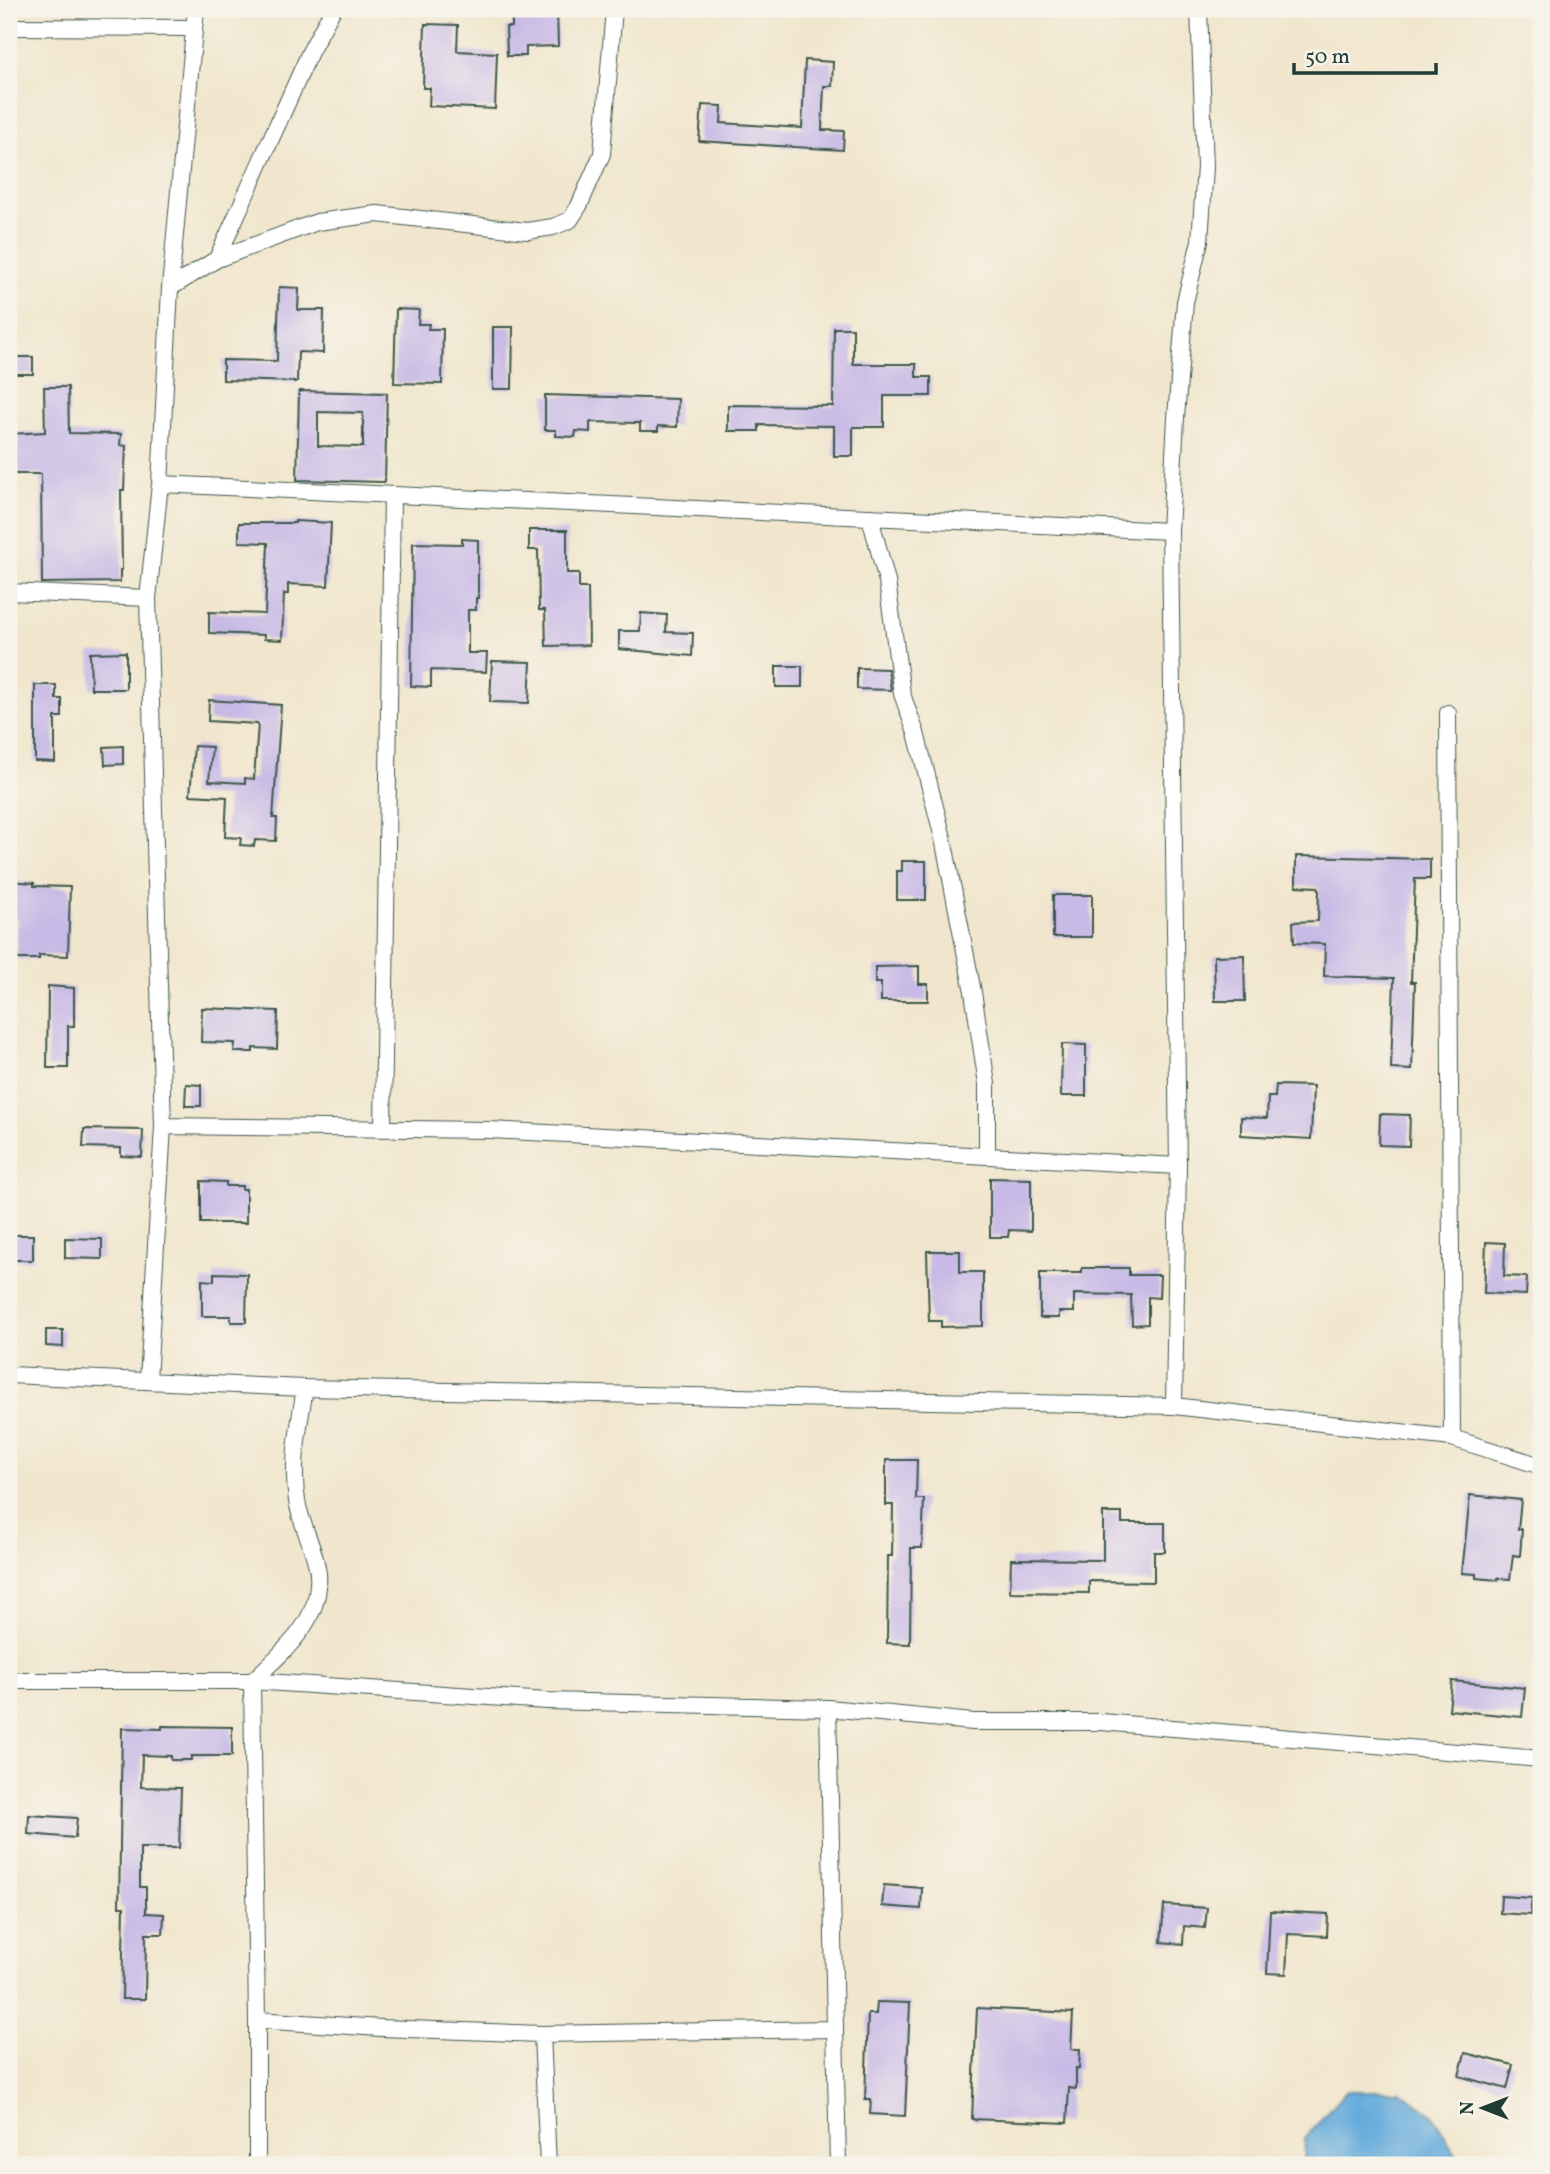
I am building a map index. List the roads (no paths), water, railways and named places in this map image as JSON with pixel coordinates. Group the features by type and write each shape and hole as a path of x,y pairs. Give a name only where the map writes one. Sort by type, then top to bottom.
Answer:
{"street":[{"path":"148,1381 163,1126 148,598 160,484 170,288 196,9"},
{"path":"217,259 310,52 333,9"},
{"path":"170,288 217,259 317,222 377,214 527,232 553,227 570,220 602,154 614,9"},
{"path":"1174,1406 1178,1166 1170,531 1185,302 1200,241 1205,167 1199,9"},
{"path":"9,27 194,28"},
{"path":"160,484 1170,531"},
{"path":"383,1129 392,495"},
{"path":"870,517 887,580 902,694 916,733 943,838 974,992 987,1084 987,1156"},
{"path":"9,592 148,598"},
{"path":"1448,713 1452,1438"},
{"path":"163,1126 490,1130 1178,1166"},
{"path":"9,1375 304,1388 1174,1406 1452,1438 1541,1466"},
{"path":"257,2165 252,1681 296,1637 312,1614 317,1597 318,1574 297,1503 294,1468 304,1388"},
{"path":"9,1681 252,1681 547,1702 828,1708 973,1722 1101,1722 1541,1759"},
{"path":"828,1708 838,2165"},
{"path":"257,2020 542,2034 834,2029"},
{"path":"542,2034 548,2165"}],"water":[{"path":"1346,2091 1400,2091 1433,2115 1462,2165 1304,2165 1305,2138"}]}
